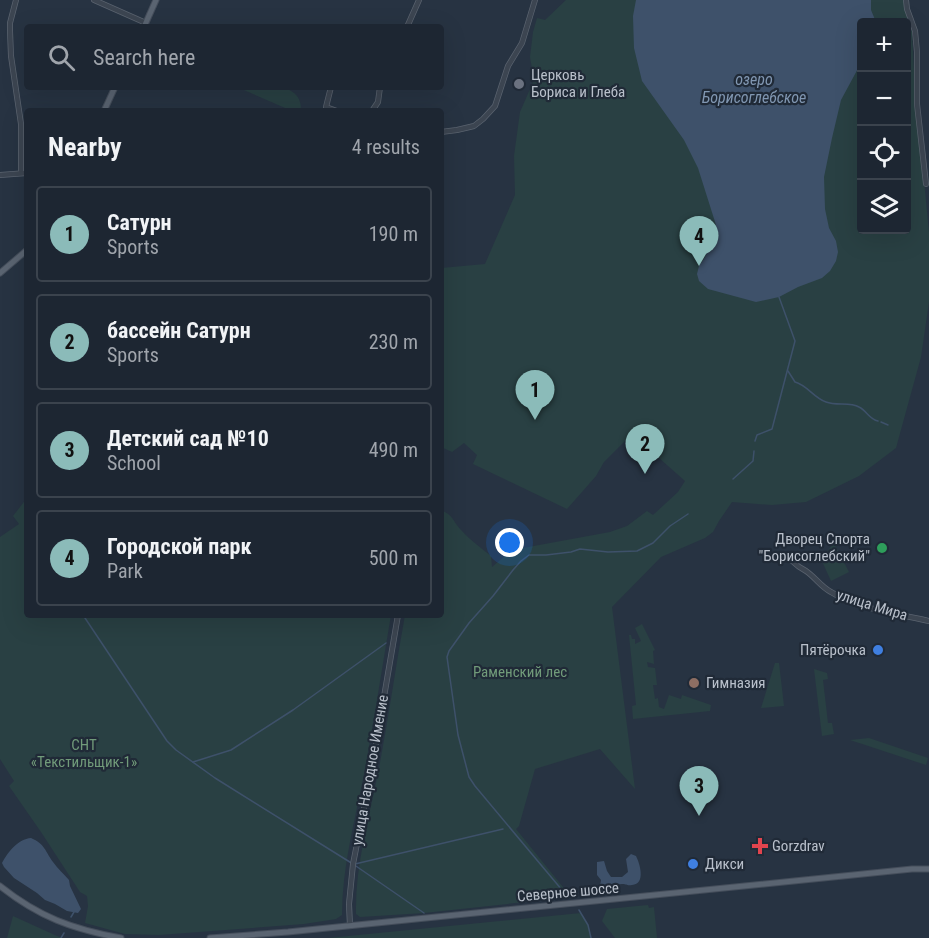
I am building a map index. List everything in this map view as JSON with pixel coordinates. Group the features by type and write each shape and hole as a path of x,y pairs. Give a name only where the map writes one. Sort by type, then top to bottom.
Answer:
{"main road":[{"path":"145,24 156,0"},
{"path":"106,108 114,90"},
{"path":"0,273 24,253"},
{"name":"Северное шоссе","path":"210,938 912,869 929,870"},
{"path":"0,886 29,908 47,917 68,926 121,938"}],"street":[{"path":"0,176 24,173 21,124 11,56 10,23 16,0"},
{"path":"94,0 143,24"},
{"path":"408,24 419,0"},
{"path":"444,132 474,126 495,106 508,66 522,43 535,0"},
{"path":"906,0 915,31 917,105 926,184"},
{"path":"329,108 326,107 331,90"},
{"path":"374,108 378,102 380,90"},
{"name":"улица Мира","path":"791,561 829,591 839,596 867,606 929,621"},
{"name":"улица Народное Имение","path":"350,926 349,904 353,864 397,618"}],"green space":[{"name":"Раменский лес","path":"566,0 906,0 909,18 857,18 857,234 911,234 911,27 929,232 929,302 921,357 896,448 859,476 806,502 772,505 732,502 713,532 705,538 661,557 612,607 635,789 600,749 535,769 519,826 516,829 571,897 424,913 360,917 356,914 356,897 360,862 381,758 404,618 444,618 444,512 451,516 464,534 491,556 492,567 512,550 610,532 627,526 647,511 653,515 678,492 685,481 632,434 604,462 596,476 567,509 473,464 477,455 464,443 452,452 444,448 444,268 485,264 515,195 514,156 520,112 534,80 530,57 537,18 545,20"},
{"path":"244,90 289,90 299,100 301,108 285,108"},
{"name":"СНТ «Текстильщик-1»","path":"24,502 24,618 391,618 368,754 347,861 342,915 336,919 304,924 159,935 125,934 85,923 87,896 80,892 9,786 14,781 0,759 0,537 19,524 13,516"},
{"path":"834,543 849,572 831,581 821,559"},
{"path":"642,624 655,650 653,651 654,664 647,662 648,667 655,668 657,685 653,685 659,707 664,709 669,695 681,699 682,695 711,705 710,711 633,719 632,706 636,705 629,635 635,639 635,644 641,641 635,628"},
{"path":"775,663 779,663 784,706 761,708"},
{"path":"814,669 827,673 828,679 823,680 828,723 832,723 834,734 822,736"},
{"path":"869,738 928,758 926,765 850,740"},
{"path":"648,905 649,908 654,907 657,938 615,938 602,921 607,909"},
{"path":"581,913 588,925 591,938 328,938"},
{"path":"13,916 57,936 63,938 7,938"}],"water":[{"name":"озеро Борисоглебское","path":"636,0 871,0 871,10 874,18 857,18 857,70 841,100 824,177 825,209 838,252 830,271 822,278 779,297 756,302 708,289 699,281 697,274 699,266 705,257 716,225 698,168 684,140 642,81 634,48 633,16"},
{"path":"31,838 42,845 55,865 69,880 81,909 78,913 67,911 45,900 14,878 4,867 2,863 14,847"},
{"path":"631,854 636,856 639,864 641,873 639,881 632,885 619,884 602,888 601,880 597,875 597,862 604,861 611,877 622,877 628,872 626,859"}],"waterway":[{"path":"755,441 757,435 772,429 795,341 779,297"},
{"path":"788,371 795,382 822,400 855,406 878,421"},
{"path":"881,422 888,425"},
{"path":"733,479 753,461 754,451"},
{"path":"567,896 469,777 458,735 447,657 469,623 513,570 529,555 546,555 580,549 608,552 637,551 653,543 670,526 688,514"},
{"path":"85,618 167,741 176,750 215,778 353,864 424,913"},
{"path":"193,762 231,750 293,710 386,643"},
{"path":"355,864 503,829"},
{"path":"579,910 588,925 591,938"},
{"path":"71,917 74,912"},
{"path":"61,938 64,933"}],"place":[{"name":"Церковь Бориса и Глеба","path":"519,84"},
{"name":"Городской парк","path":"699,266"},
{"name":"Сатурн","path":"535,420"},
{"name":"бассейн Сатурн","path":"645,474"},
{"name":"Дворец Спорта \"Борисоглебский\"","path":"882,548"},
{"name":"Пятёрочка","path":"878,650"},
{"name":"Гимназия","path":"694,683"},
{"name":"Детский сад №10","path":"699,816"},
{"name":"Gorzdrav","path":"760,846"},
{"name":"Дикси","path":"693,864"}]}
